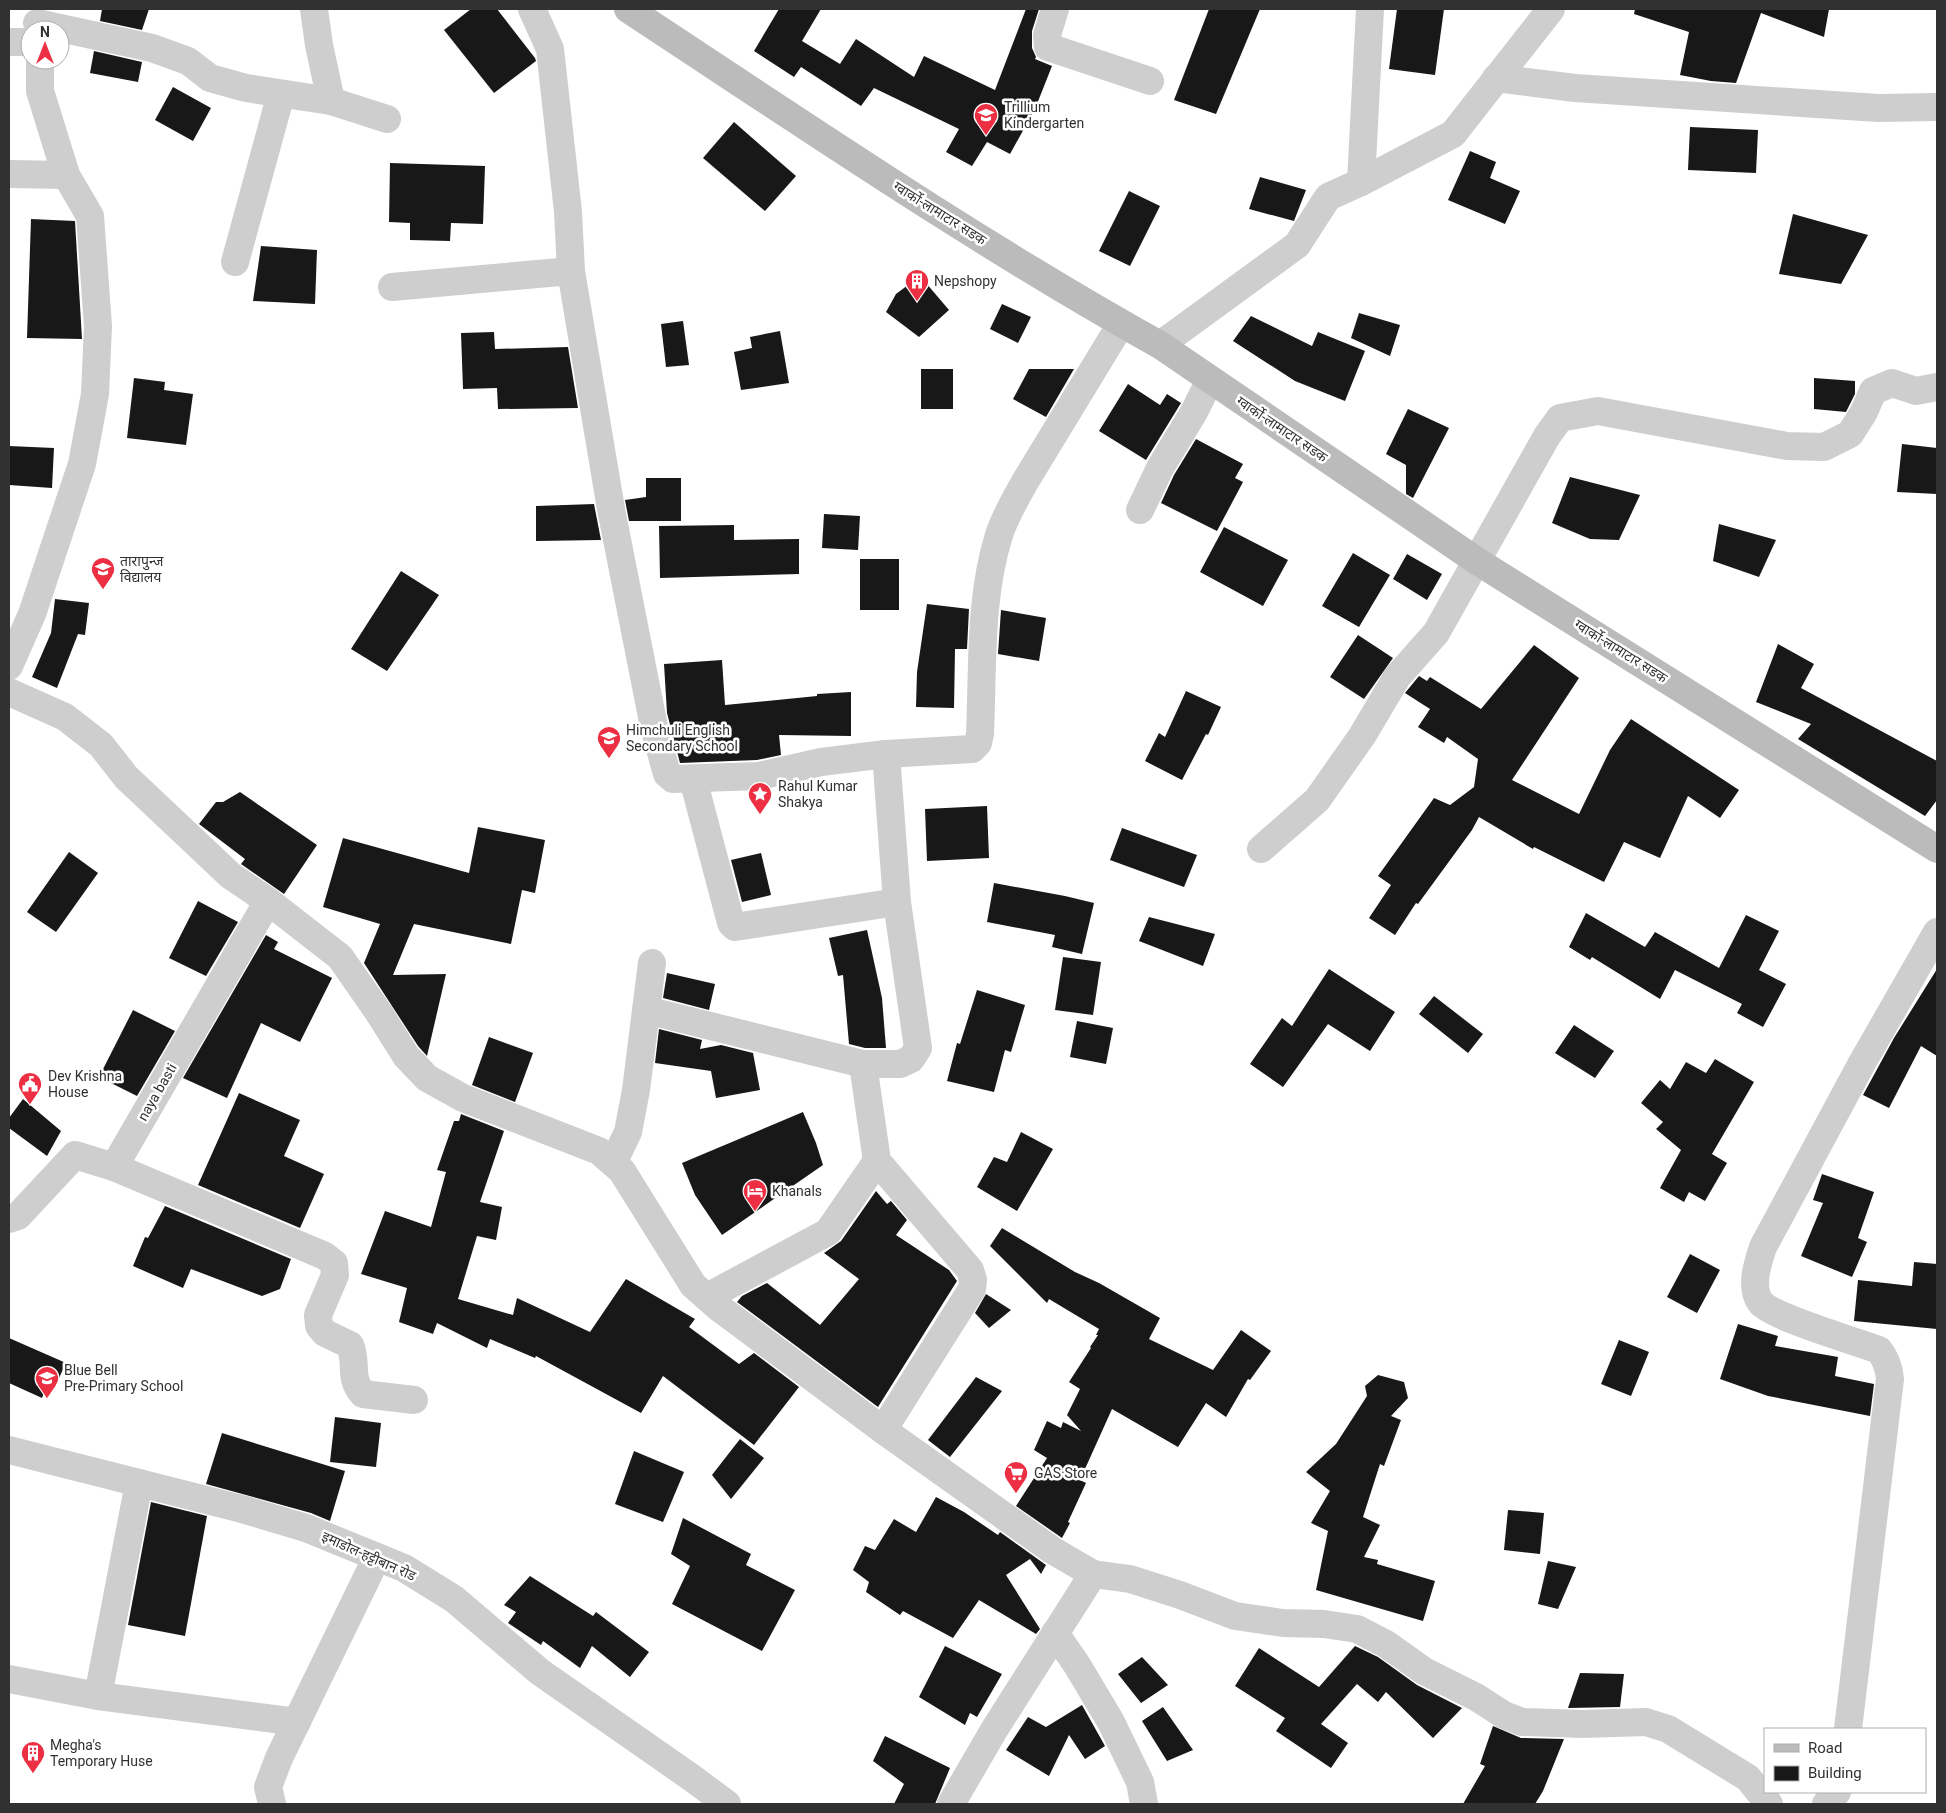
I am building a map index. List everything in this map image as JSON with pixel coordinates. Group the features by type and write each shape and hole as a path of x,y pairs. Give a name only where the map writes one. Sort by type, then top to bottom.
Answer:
{"main road":[{"name":"ग्वार्को-लामाटार सडक","path":"628,9 913,197 1121,324 1160,345 1477,561 1937,848"}],"street":[{"path":"314,9 319,45 331,102"},
{"path":"532,9 550,49 568,212 571,271 611,509 654,728 667,774 673,778 759,776 821,762 886,754 966,751 972,749 978,743 980,734 986,592 999,535 1011,506 1026,480 1121,324"},
{"path":"1055,9 1047,35 1048,47 1150,81"},
{"path":"1361,182 1370,9"},
{"path":"1160,345 1297,245 1328,197 1454,134 1551,9"},
{"path":"70,32 152,48 188,61 210,78 246,88 331,102 387,119"},
{"path":"9,42 20,35"},
{"path":"9,666 32,614 82,464 95,394 98,326 90,216 66,175 40,91 40,70"},
{"path":"1496,78 1575,88 1858,107 1937,107"},
{"path":"235,262 281,94"},
{"path":"9,174 66,175"},
{"path":"392,287 571,271"},
{"path":"1140,510 1160,468 1194,412 1210,380"},
{"path":"1261,849 1317,800 1362,736 1396,677 1436,633 1560,418 1598,411 1787,446 1824,448 1850,434 1864,412 1873,391 1892,382 1916,391 1937,387"},
{"path":"9,692 65,717 101,745 126,776 224,870 268,901 340,958 406,1056 427,1078 463,1098 599,1151 622,1171 693,1285 707,1298 883,1430 1052,1550 1093,1574 1130,1580 1180,1595 1235,1616 1283,1623 1324,1624 1357,1629 1386,1644 1424,1671 1476,1697 1504,1715 1522,1722 1583,1724 1646,1722 1668,1729 1748,1778 1769,1804"},
{"path":"646,1010 862,1064 900,1064 911,1059 918,1048 897,902 886,754"},
{"path":"693,779 731,923 734,927 897,902"},
{"name":"naya basti","path":"114,1167 268,901"},
{"path":"1848,1728 1890,1369 1886,1358 1879,1350 1776,1313 1761,1302 1756,1288 1756,1271 1763,1247 1819,1142 1862,1062 1937,932"},
{"path":"613,1163 628,1132 636,1090 652,963"},
{"path":"862,1064 877,1161 970,1270 973,1280 972,1289 883,1430"},
{"path":"9,1219 18,1216 75,1155 114,1167 325,1256 334,1263 335,1275 318,1315 319,1326 326,1333 350,1344 354,1352 353,1375 356,1386 362,1394 414,1400"},
{"path":"707,1298 828,1232 877,1161"},
{"name":"इमाडोल-हट्टीबान रोड","path":"9,1450 242,1509 297,1526 404,1568 454,1599 540,1672 727,1804"},
{"path":"98,1696 139,1483"},
{"path":"272,1804 268,1787 297,1722 377,1557"},
{"path":"951,1804 994,1730 1093,1574"},
{"path":"1055,1633 1078,1665 1111,1722 1140,1782 1144,1804"},
{"path":"9,1679 98,1696 297,1722"},
{"path":"1826,1804 1836,1793"}],"building":[{"path":"102,9 149,9 142,30 100,21"},
{"path":"471,9 497,9 536,61 494,93 444,30"},
{"path":"779,9 821,9 802,41 840,64 856,39 914,77 924,56 995,90 1026,9 1039,9 1032,31 1032,48 1035,59 1052,66 1035,109 1010,154 987,142 972,166 946,152 959,129 874,88 861,106 801,67 794,77 754,51"},
{"path":"1209,9 1260,9 1216,114 1174,100"},
{"path":"1397,9 1444,9 1435,75 1389,69"},
{"path":"1635,9 1829,9 1824,37 1761,13 1736,83 1711,81 1680,75 1689,32 1634,14"},
{"path":"94,51 142,62 138,82 90,73"},
{"path":"173,87 211,108 193,141 155,120"},
{"path":"734,122 796,176 765,211 703,158"},
{"path":"1690,127 1758,130 1756,173 1688,170"},
{"path":"1470,151 1496,162 1490,178 1520,191 1505,224 1448,200"},
{"path":"390,163 485,166 483,224 451,223 450,241 410,240 410,223 389,222"},
{"path":"1260,177 1306,190 1294,221 1249,209"},
{"path":"1129,191 1160,206 1130,266 1099,251"},
{"path":"1793,214 1868,235 1841,284 1779,274"},
{"path":"31,219 75,221 82,339 27,338"},
{"path":"261,246 317,250 315,304 253,301"},
{"name":"Nepshopy","path":"920,276 949,310 919,337 886,312 896,294"},
{"path":"1002,304 1031,317 1018,343 990,329"},
{"path":"1359,313 1400,325 1390,356 1351,338"},
{"path":"1251,316 1312,346 1318,332 1365,351 1345,401 1295,381 1233,341"},
{"path":"683,321 689,365 666,367 661,324"},
{"path":"780,331 789,383 741,390 734,352 752,348 750,337"},
{"path":"494,332 495,349 568,347 578,408 498,409 497,388 463,389 461,333"},
{"path":"921,369 953,369 953,409 921,409"},
{"path":"1029,369 1074,369 1046,417 1013,399"},
{"path":"134,378 165,382 164,390 193,394 186,445 127,438"},
{"path":"1814,378 1855,381 1855,394 1846,412 1814,409"},
{"path":"1128,384 1160,405 1167,394 1181,403 1146,460 1099,431"},
{"path":"1408,409 1449,428 1413,498 1406,494 1406,465 1386,454"},
{"path":"1196,439 1243,464 1235,478 1243,482 1217,531 1161,503 1174,475"},
{"path":"1902,444 1937,448 1937,494 1897,492"},
{"path":"9,446 54,448 52,488 9,485"},
{"path":"1570,477 1640,495 1619,540 1590,539 1552,523"},
{"path":"646,478 681,478 681,521 629,521 625,500 646,497"},
{"path":"594,504 601,540 536,541 536,506"},
{"path":"824,514 860,516 858,550 822,548"},
{"path":"1719,524 1776,540 1759,577 1713,561"},
{"path":"734,525 734,540 799,539 799,574 660,578 659,526"},
{"path":"1224,527 1288,560 1263,606 1200,572"},
{"path":"1353,553 1390,575 1359,627 1322,606"},
{"path":"1407,554 1442,574 1427,600 1393,579"},
{"path":"860,559 899,559 899,610 860,610"},
{"path":"401,571 439,595 387,671 351,649"},
{"path":"55,599 89,603 85,635 78,634 57,688 32,677 51,633"},
{"path":"927,604 969,609 967,649 955,649 954,708 916,707 917,672"},
{"path":"1001,610 1046,618 1039,661 998,654"},
{"path":"1358,635 1393,658 1364,699 1330,677"},
{"path":"1778,644 1814,664 1801,688 1937,761 1937,800 1925,816 1798,739 1811,724 1756,702"},
{"path":"1534,645 1579,678 1512,780 1579,814 1610,750 1631,719 1739,790 1720,818 1688,796 1660,858 1624,842 1604,882 1534,847 1533,849 1479,817 1472,830 1418,904 1416,903 1395,935 1369,918 1391,885 1378,876 1434,798 1450,805 1474,787 1478,759 1447,737 1444,743 1418,727 1430,709 1405,693 1419,676 1427,681 1430,677 1481,709"},
{"path":"722,660 725,705 851,692 851,736 779,735 781,755 757,760 680,763 667,713 664,664"},
{"path":"1186,691 1221,707 1208,735 1206,734 1182,780 1145,761 1159,733 1165,737"},
{"path":"240,792 317,845 284,894 241,864 245,859 199,824 216,802 223,802"},
{"path":"987,806 989,858 927,861 925,809"},
{"path":"478,827 545,840 535,893 522,890 511,944 414,924 393,975 446,974 427,1056 418,1046 364,963 380,924 323,907 343,838 469,873"},
{"path":"1122,828 1197,855 1184,887 1110,860"},
{"path":"69,852 98,873 56,932 27,912"},
{"path":"761,853 771,895 742,902 731,860"},
{"path":"994,883 1094,903 1082,954 1052,947 1055,935 987,922"},
{"path":"198,901 238,922 206,976 169,958"},
{"path":"1586,913 1645,947 1655,932 1719,968 1746,915 1779,931 1759,970 1786,984 1763,1027 1737,1013 1742,1004 1675,970 1660,999 1592,957 1590,960 1569,947"},
{"path":"1149,917 1215,934 1203,966 1139,941"},
{"path":"867,930 882,998 886,1048 865,1048 849,1044 843,975 838,976 829,938"},
{"path":"266,935 278,942 274,949 332,978 300,1042 261,1023 227,1098 183,1078"},
{"path":"1063,957 1101,962 1093,1015 1055,1010"},
{"path":"1329,969 1395,1012 1370,1051 1328,1024 1283,1087 1250,1064 1282,1018 1292,1026"},
{"path":"1937,969 1937,1056 1921,1046 1889,1108 1863,1095 1894,1038"},
{"path":"667,973 715,984 709,1010 663,998"},
{"path":"977,990 1025,1005 1011,1052 1005,1050 994,1092 947,1081 957,1043 960,1044"},
{"path":"1434,996 1483,1034 1468,1053 1419,1014"},
{"path":"133,1010 175,1031 137,1096 99,1077"},
{"path":"1077,1021 1113,1028 1106,1064 1070,1057"},
{"path":"1574,1025 1614,1051 1595,1078 1555,1053"},
{"path":"659,1029 702,1040 700,1049 721,1045 753,1053 760,1090 716,1098 711,1071 655,1063"},
{"path":"489,1037 533,1053 515,1102 472,1085"},
{"path":"1715,1059 1754,1082 1712,1154 1727,1163 1705,1201 1689,1192 1684,1202 1660,1188 1681,1150 1656,1129 1663,1122 1641,1103 1660,1080 1670,1089 1686,1062 1706,1073"},
{"path":"239,1093 300,1120 284,1156 324,1174 300,1228 198,1185"},
{"path":"23,1099 61,1131 47,1156 9,1128 9,1118"},
{"path":"803,1112 823,1165 722,1235 695,1195 682,1163"},
{"path":"461,1114 504,1131 480,1202 502,1207 496,1240 477,1236 458,1299 513,1315 517,1298 590,1332 626,1279 695,1319 689,1327 739,1364 754,1353 799,1387 754,1445 663,1376 641,1413 536,1356 535,1358 490,1339 487,1348 437,1323 433,1334 399,1322 407,1288 361,1274 385,1211 431,1227 446,1172 437,1170 454,1121 459,1121"},
{"path":"1021,1132 1053,1149 1017,1211 977,1187 994,1157 1007,1162"},
{"path":"1822,1174 1874,1192 1858,1238 1867,1242 1852,1277 1801,1256 1823,1203 1813,1200"},
{"path":"876,1191 887,1204 891,1201 907,1220 896,1235 949,1270 957,1281 878,1407 737,1302 742,1296 767,1283 820,1325 859,1279 824,1253 841,1241"},
{"path":"165,1206 291,1259 280,1289 262,1296 191,1269 183,1288 133,1266 145,1237 148,1238"},
{"path":"1002,1228 1075,1272 1099,1283 1160,1318 1149,1339 1213,1370 1241,1330 1271,1351 1250,1380 1248,1379 1226,1417 1206,1403 1178,1447 1112,1409 1080,1480 1086,1483 1062,1538 1016,1506 1047,1458 1034,1450 1047,1421 1061,1428 1063,1422 1081,1431 1067,1415 1080,1389 1069,1382 1091,1348 1099,1329 1049,1299 1047,1303 990,1246"},
{"path":"1690,1254 1720,1270 1697,1313 1667,1297"},
{"path":"1914,1262 1937,1264 1937,1329 1854,1321 1858,1280 1912,1286"},
{"path":"986,1294 1011,1310 989,1328 975,1313"},
{"path":"1738,1324 1778,1336 1775,1346 1838,1357 1835,1376 1874,1384 1870,1416 1768,1396 1720,1379"},
{"path":"9,1338 66,1363 53,1391 46,1388 42,1398 9,1383"},
{"path":"1619,1340 1649,1352 1631,1396 1601,1384"},
{"path":"1378,1375 1404,1382 1408,1398 1391,1416 1401,1420 1384,1466 1380,1464 1363,1517 1380,1525 1364,1557 1378,1560 1377,1564 1435,1581 1423,1621 1316,1590 1328,1531 1311,1523 1330,1491 1306,1472 1336,1444 1367,1396 1365,1386"},
{"path":"976,1377 1002,1391 950,1457 928,1440"},
{"path":"335,1417 381,1423 376,1467 330,1462"},
{"path":"222,1433 345,1471 330,1521 311,1513 206,1484"},
{"path":"740,1439 764,1458 731,1499 712,1475"},
{"path":"634,1451 684,1472 663,1522 615,1504"},
{"path":"936,1497 964,1512 998,1535 1000,1532 1046,1565 1041,1574 1030,1559 1006,1575 1040,1629 1036,1634 979,1600 953,1638 903,1611 900,1615 866,1592 869,1582 853,1570 865,1546 875,1550 894,1519 916,1532"},
{"path":"151,1502 207,1516 185,1636 128,1625"},
{"path":"1508,1510 1544,1513 1540,1554 1504,1550"},
{"path":"683,1518 751,1554 746,1565 795,1590 762,1651 672,1604 690,1566 671,1554"},
{"path":"1548,1561 1576,1567 1558,1609 1538,1604"},
{"path":"530,1576 593,1616 596,1612 649,1652 630,1677 592,1646 580,1668 543,1641 541,1645 508,1623 516,1612 504,1605"},
{"path":"945,1646 1002,1674 977,1717 970,1713 965,1725 919,1697"},
{"path":"1355,1646 1378,1657 1417,1685 1462,1708 1433,1738 1386,1692 1378,1702 1357,1684 1321,1724 1348,1743 1331,1768 1276,1731 1285,1718 1235,1686 1259,1648 1319,1687"},
{"path":"1142,1657 1168,1685 1141,1703 1118,1674"},
{"path":"1580,1673 1624,1674 1620,1707 1568,1708"},
{"path":"1082,1705 1105,1746 1085,1759 1069,1735 1049,1776 1006,1750 1028,1717 1046,1727"},
{"path":"1163,1707 1193,1750 1167,1761 1142,1721"},
{"path":"1493,1726 1521,1738 1564,1739 1543,1791 1535,1804 1463,1804 1485,1766 1480,1764"},
{"path":"885,1736 950,1768 935,1804 894,1804 904,1784 873,1761"}],"place":[{"name":"Trillium Kindergarten","path":"986,136"},
{"name":"Nepshopy","path":"917,302"},
{"name":"तारापुन्ज विद्यालय","path":"103,590"},
{"name":"Himchuli English Secondary School","path":"609,759"},
{"name":"Rahul Kumar Shakya","path":"760,815"},
{"name":"Dev Krishna House","path":"30,1105"},
{"name":"Khanals","path":"755,1212"},
{"name":"Blue Bell Pre-Primary School","path":"47,1399"},
{"name":"GAS Store","path":"1016,1494"},
{"name":"Megha's Temporary Huse","path":"33,1774"}]}
